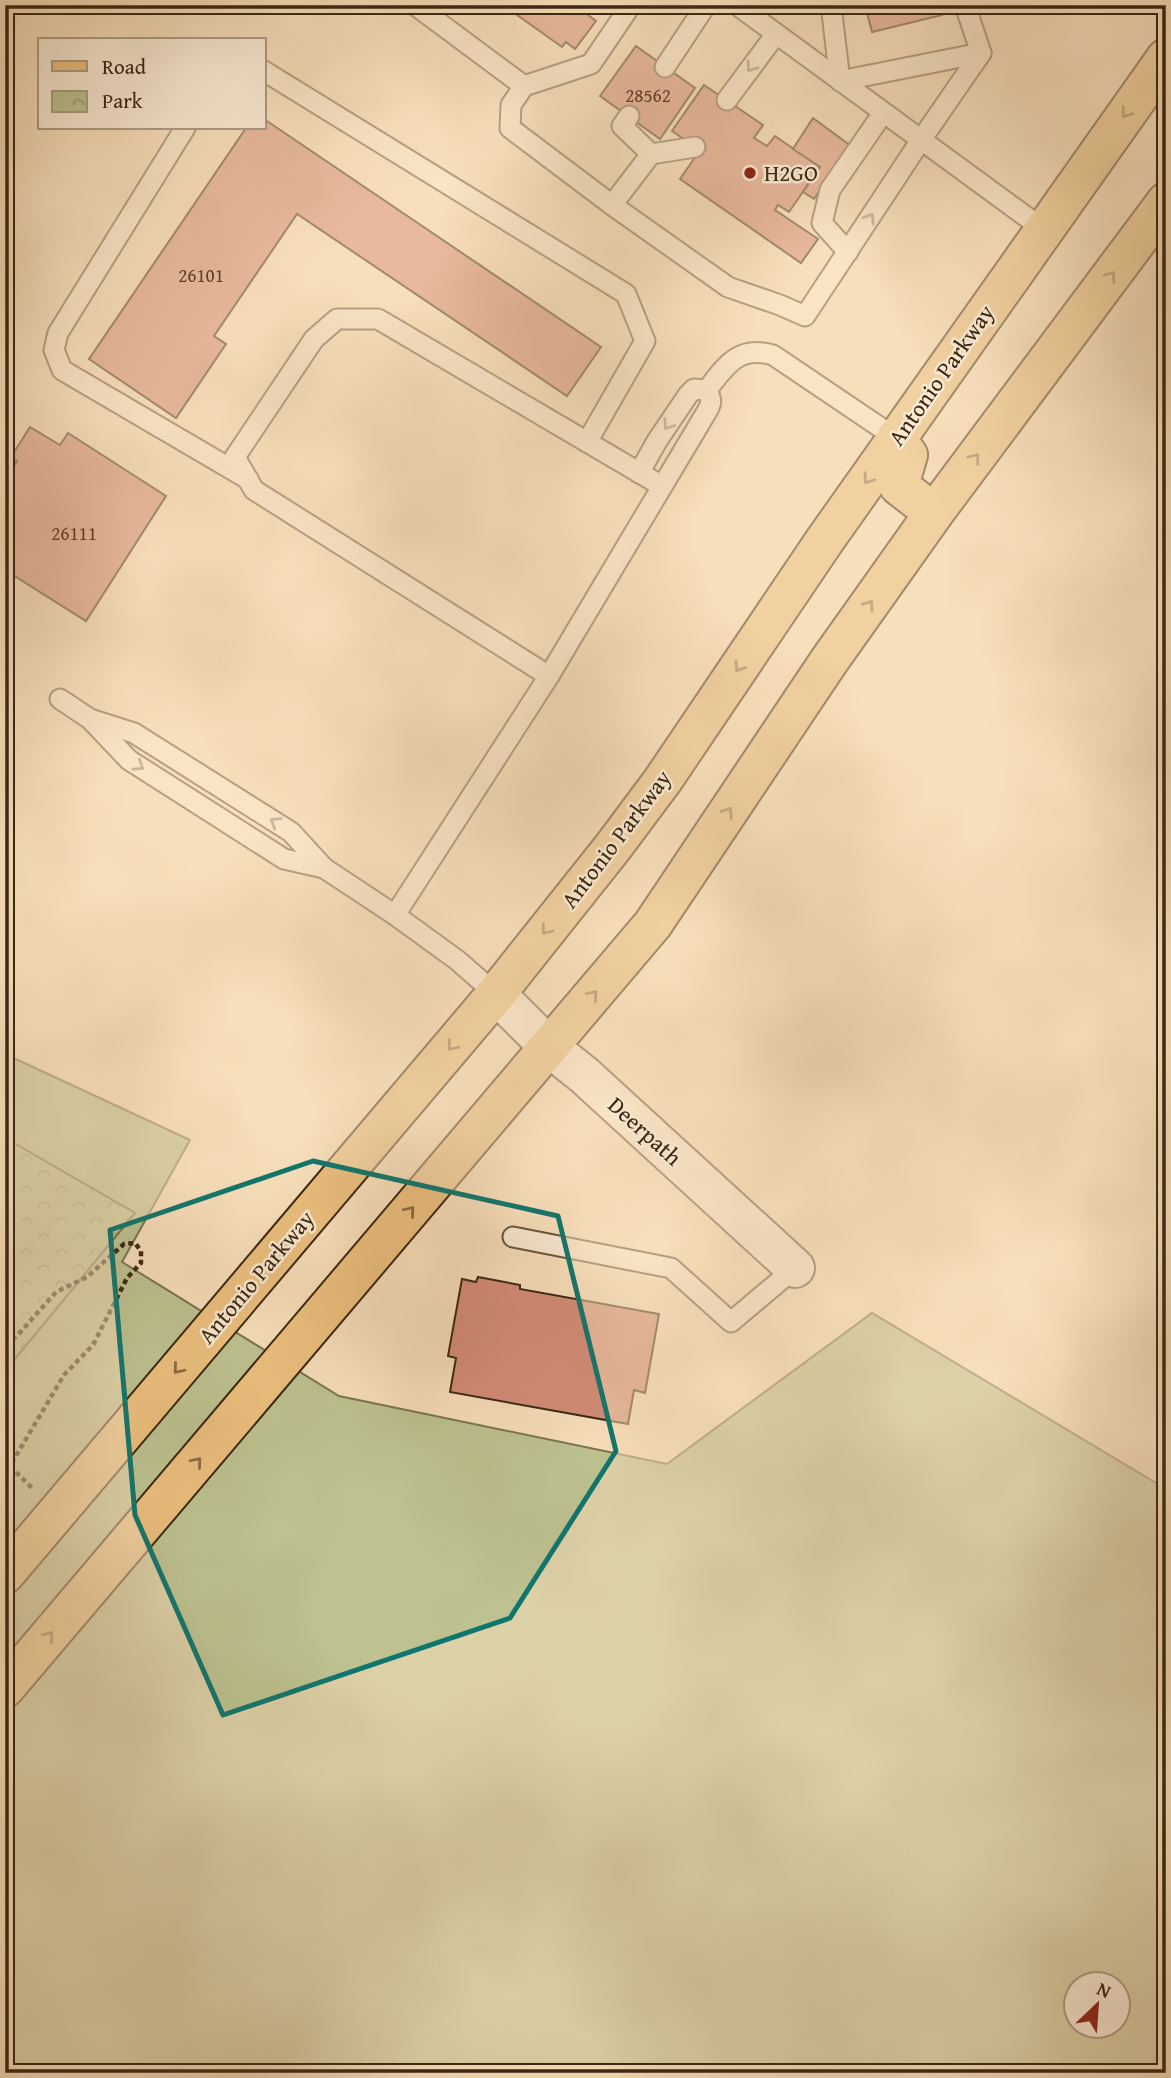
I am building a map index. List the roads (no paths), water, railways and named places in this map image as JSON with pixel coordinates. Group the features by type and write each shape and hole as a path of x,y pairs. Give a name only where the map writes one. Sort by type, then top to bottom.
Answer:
{"main road":[{"name":"Antonio Parkway","path":"5,1574 496,994 663,780 896,438 1166,58"},
{"path":"5,1688 653,924 830,661 934,513 1166,202"},
{"path":"896,438 908,455 899,486 934,513"}],"street":[{"name":"Deerpath","path":"496,994 549,1047 584,1075 795,1268"}],"lane":[{"path":"415,5 524,86"},
{"path":"631,5 591,64 524,86 511,105 510,128 612,205 728,287 805,316 981,53"},
{"path":"665,67 706,5"},
{"path":"737,5 1044,229"},
{"path":"831,5 839,81"},
{"path":"965,5 981,53"},
{"path":"727,100 776,34"},
{"path":"839,81 981,53"},
{"path":"266,72 625,294 645,341 587,442"},
{"path":"848,252 822,223 830,190 883,113"},
{"path":"629,116 622,126 651,154"},
{"path":"184,130 58,333 54,349 62,370 248,479"},
{"path":"612,205 651,154 695,147"},
{"path":"549,676 254,490 235,457 314,339 337,319 378,319 662,486"},
{"path":"707,390 731,360 758,351 774,355 896,438"},
{"path":"639,473 688,396 694,389 707,390"},
{"path":"395,915 549,676 710,406 712,398 707,390"},
{"path":"60,699 90,719 129,760 284,859 324,869"},
{"path":"90,719 134,733 291,832 324,869 395,915 457,960 496,994"},
{"path":"513,1237 671,1268 731,1322 795,1268"}],"place":[{"name":"H2GO","path":"750,173"}]}
